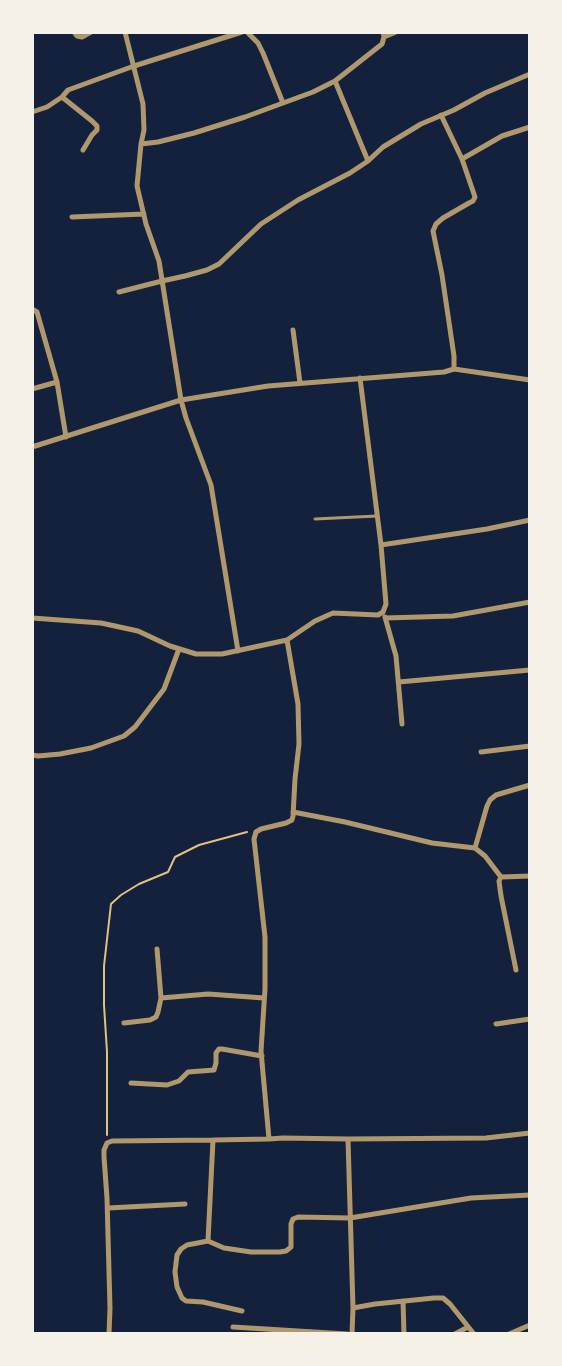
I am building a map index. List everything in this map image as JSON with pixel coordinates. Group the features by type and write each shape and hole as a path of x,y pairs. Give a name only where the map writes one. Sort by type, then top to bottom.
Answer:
{"street":[{"path":"74,32 77,36 82,37 91,32"},
{"path":"125,32 143,104 144,130 137,186 159,261 181,400 212,485 238,651"},
{"path":"32,112 47,107 62,97 68,90 134,66 242,32"},
{"path":"247,32 258,43 263,53 282,103"},
{"path":"141,144 194,133 313,92 335,82 382,44 384,35 396,32"},
{"path":"120,292 207,270 219,264 261,224 298,200 350,173 368,161 383,147 421,124 530,74"},
{"path":"335,82 368,161"},
{"path":"62,97 97,126 97,130 83,150"},
{"path":"441,115 462,159 474,197 473,201 443,218 436,224 433,232 442,275 454,356 454,369"},
{"path":"462,159 502,136 530,127"},
{"path":"72,217 144,214"},
{"path":"32,310 37,312 57,382 66,437"},
{"path":"293,330 300,383"},
{"path":"32,447 181,400 268,386 444,372 454,369 530,380"},
{"path":"360,378 381,545 386,604 384,615 396,656 402,724"},
{"path":"32,389 57,382"},
{"path":"381,545 487,529 530,520"},
{"path":"32,618 101,623 138,631 170,646 196,654 222,654 287,640 315,621 333,613 453,616 530,602"},
{"path":"270,1139 262,1056 265,937 254,839 256,832 261,829 286,824 292,820 299,744 298,704 287,640"},
{"path":"32,755 60,754 91,748 124,736 135,727 164,689 179,649"},
{"path":"399,682 530,670"},
{"path":"481,752 530,746"},
{"path":"475,848 490,800 496,795 530,785"},
{"path":"293,812 345,822 432,843 475,848 485,856 502,877"},
{"path":"502,877 530,876"},
{"path":"502,877 499,881 501,896 516,970"},
{"path":"124,1023 150,1020 156,1017 161,998 157,949"},
{"path":"161,998 208,994 264,998"},
{"path":"496,1024 530,1019"},
{"path":"131,1083 167,1085 179,1081 188,1072 214,1070 216,1053 222,1049 262,1056"},
{"path":"109,1334 108,1208 104,1158 104,1150 107,1143 112,1141 283,1138 486,1138 530,1133"},
{"path":"348,1139 353,1308 352,1334"},
{"path":"208,1241 213,1140"},
{"path":"242,1311 202,1302 186,1301 180,1296 175,1272 177,1254 181,1249 187,1245 208,1241 224,1248 251,1252 280,1252 290,1248 291,1224 293,1219 298,1217 350,1218 472,1198 530,1195"},
{"path":"108,1208 185,1204"},
{"path":"353,1308 375,1304 442,1298 450,1304 474,1334"},
{"path":"403,1301 404,1334"},
{"path":"509,1334 530,1325"},
{"path":"233,1327 347,1334"},
{"path":"455,1334 468,1327"}],"lane":[{"path":"315,519 378,516"}],"path":[{"path":"107,1143 107,1052 104,966 111,904 121,895 139,884 168,872 175,857 199,844 245,832 256,832"}]}
